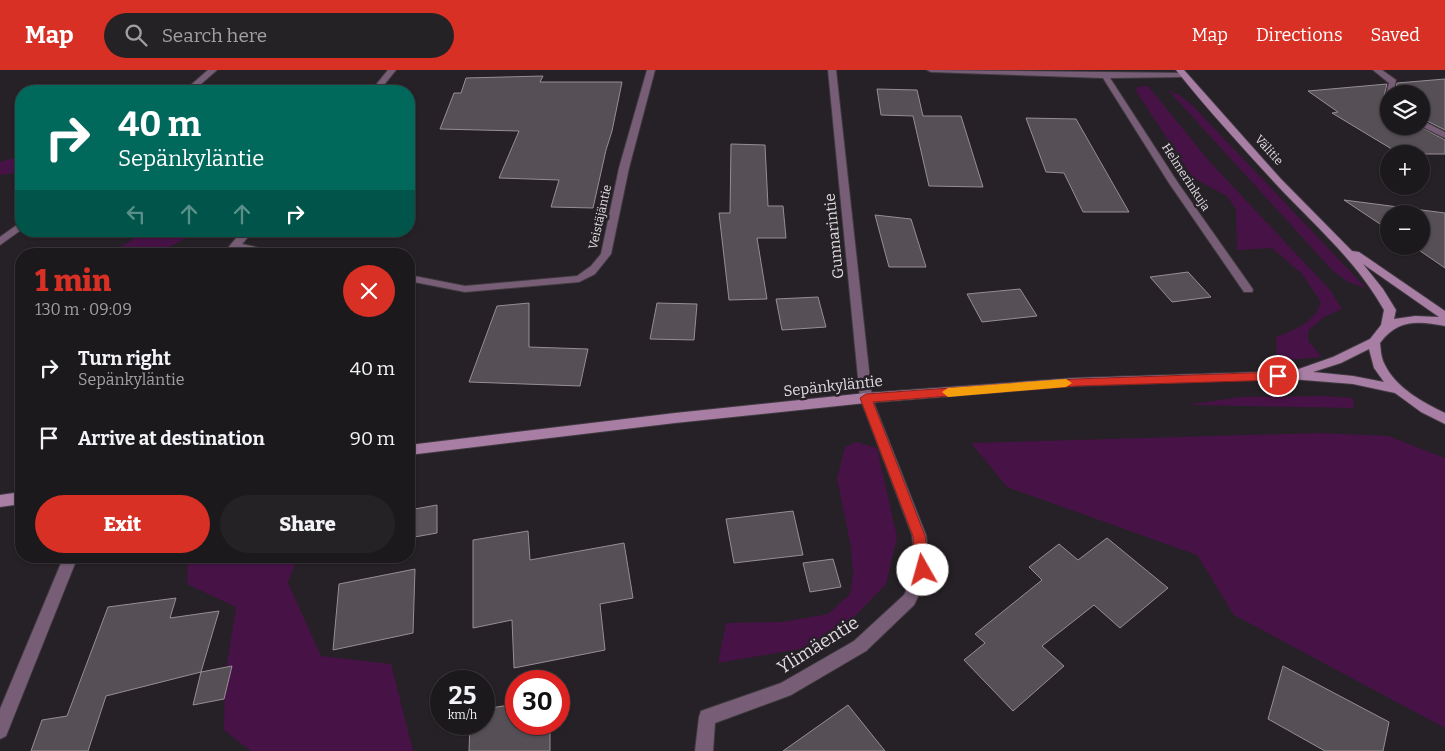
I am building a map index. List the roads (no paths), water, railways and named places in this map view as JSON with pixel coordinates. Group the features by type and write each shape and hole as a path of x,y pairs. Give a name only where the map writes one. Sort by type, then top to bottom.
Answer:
{"main road":[{"name":"Välitie","path":"1182,73 1278,181 1341,244 1384,298 1390,310 1387,326"},
{"name":"Välitie","path":"1341,244 1445,316"},
{"path":"1445,322 1431,319 1404,320 1387,326 1374,342 1376,359 1384,373 1400,390 1417,403 1445,419"},
{"name":"Sepänkyläntie","path":"1291,375 1338,360 1374,342"},
{"name":"Sepänkyläntie","path":"415,449 683,417 866,398 1076,382 1291,375 1353,380 1400,390"},
{"path":"0,501 15,499"}],"street":[{"path":"195,85 213,70"},
{"path":"380,85 392,70"},
{"name":"Veistäjäntie","path":"415,279 465,289 578,279 590,273 600,264 606,254 624,168 651,70"},
{"name":"Gunnarintie","path":"832,70 866,398"},
{"path":"931,70 1105,76 1182,73"},
{"path":"1377,70 1393,82 1392,85"},
{"name":"Helmerinkuja","path":"1105,76 1180,191 1248,290"},
{"path":"1430,127 1445,135"},
{"path":"0,242 15,230"},
{"path":"233,248 243,237"},
{"name":"Ylimäentie","path":"704,751 707,717 785,689 860,646 909,600 923,570 919,536 866,398"},
{"path":"0,730 68,563"}]}
